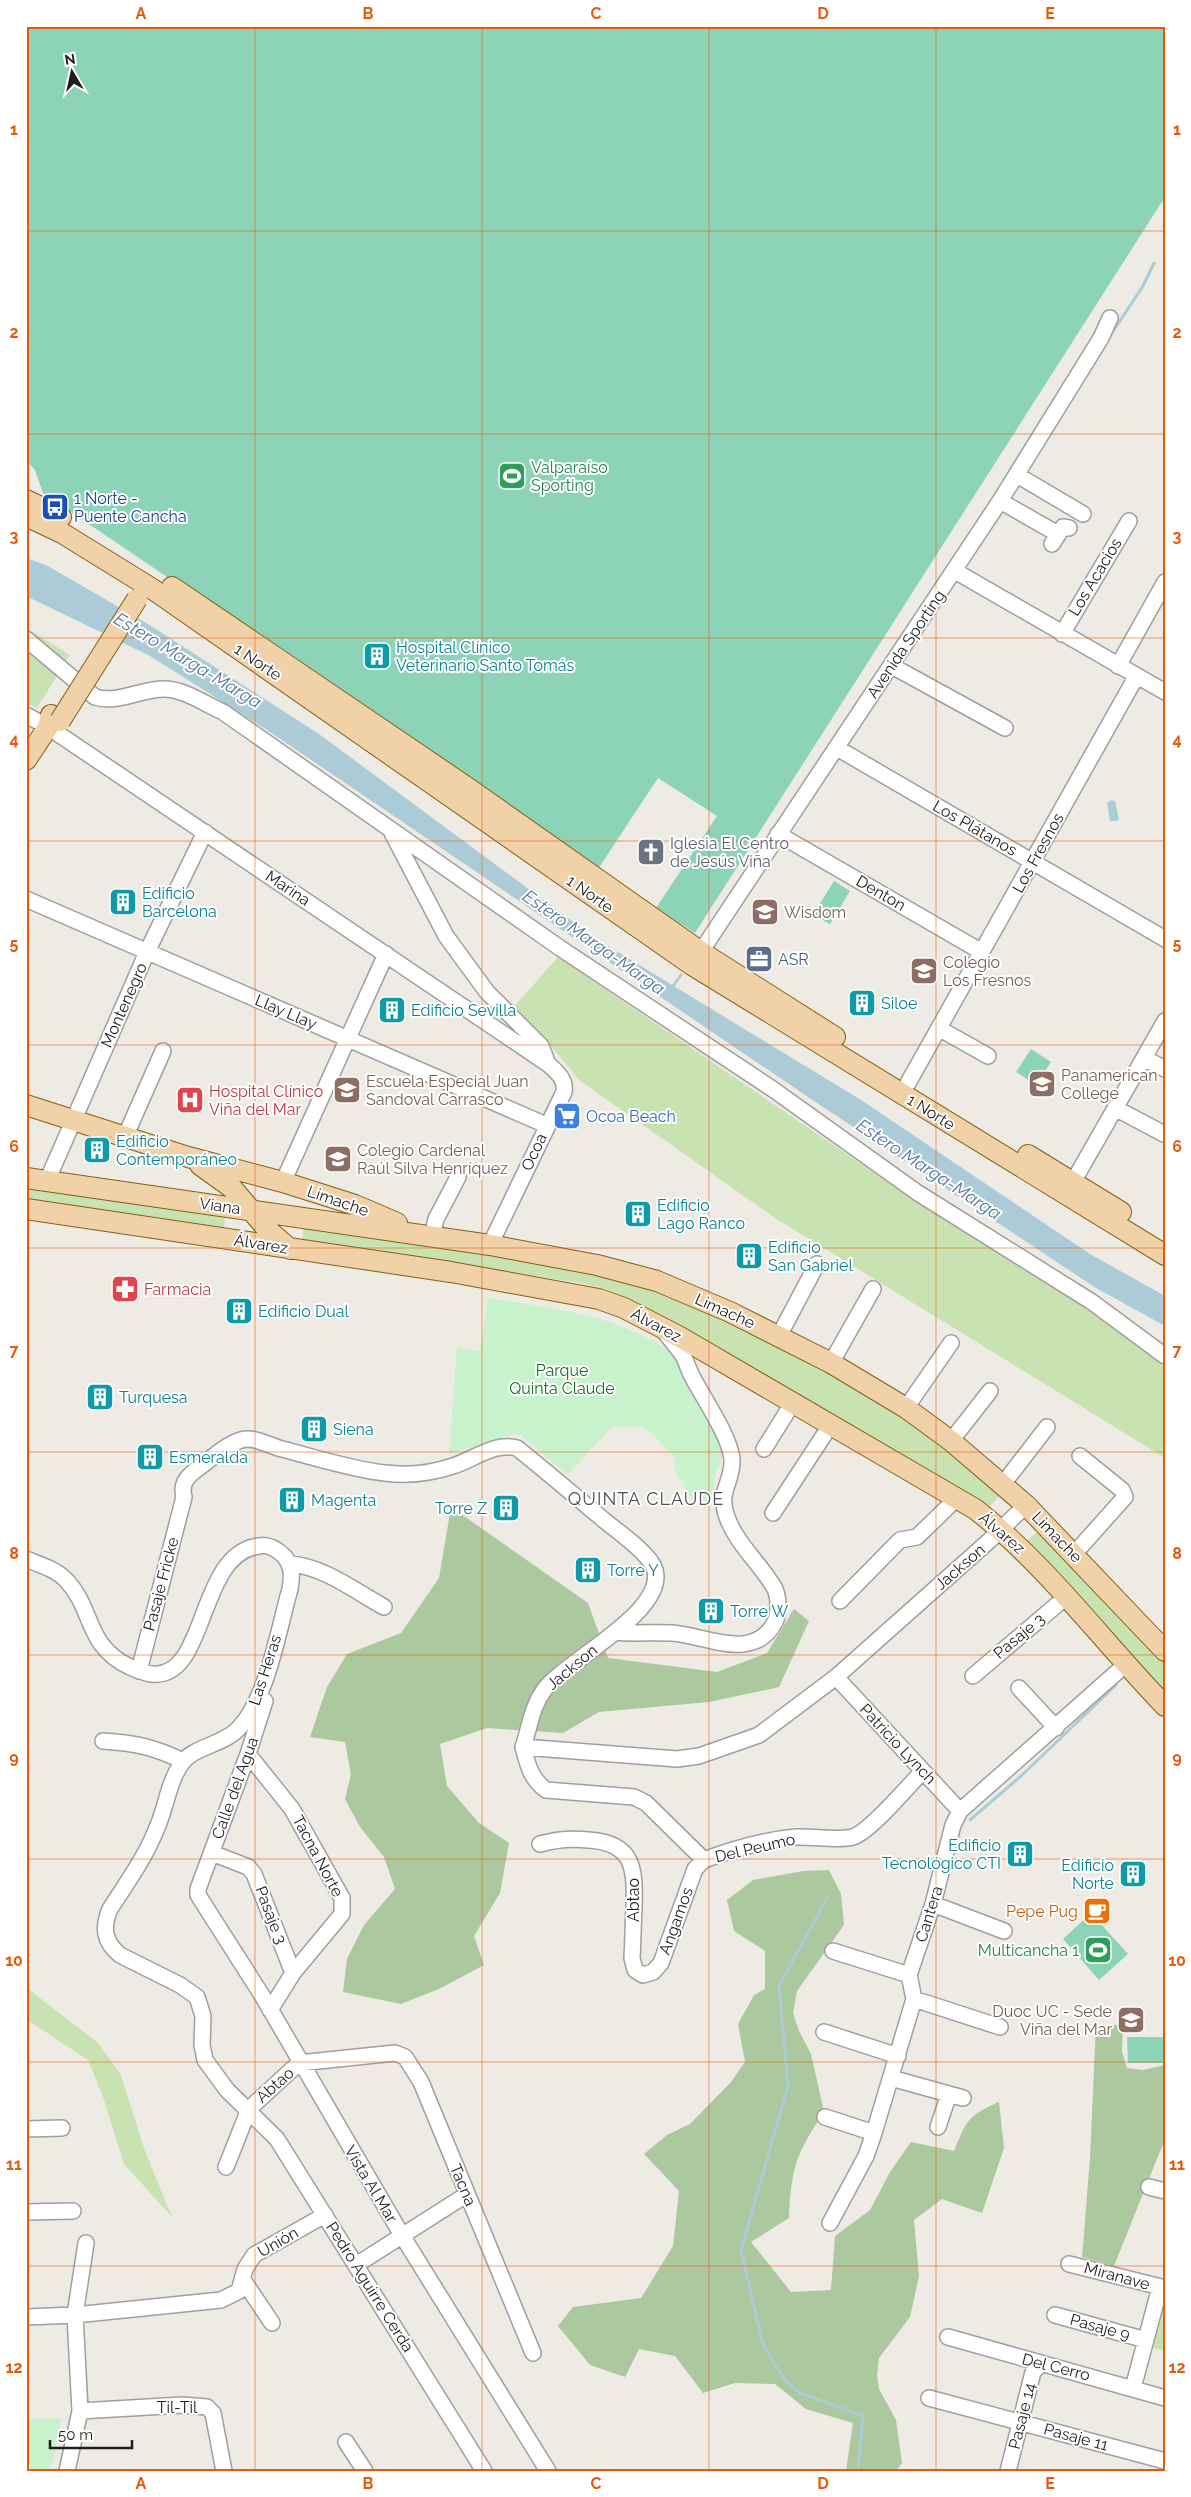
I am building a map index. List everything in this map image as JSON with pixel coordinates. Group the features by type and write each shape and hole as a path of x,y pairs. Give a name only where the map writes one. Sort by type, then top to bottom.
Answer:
{"main road":[{"name":"1 Norte","path":"26,500 72,523 190,599 468,788 697,958 1073,1182 1165,1239"},
{"name":"1 Norte","path":"26,516 62,533 138,590 697,958 1165,1255"},
{"path":"27,757 53,721 138,590 190,599"},
{"name":"Limache","path":"26,1105 188,1158 283,1182 392,1220 423,1234 570,1258 622,1270 658,1281 779,1336 831,1363 906,1408 951,1441 1026,1505 1165,1651"},
{"name":"Limache","path":"188,1158 232,1188 250,1210 290,1248"},
{"path":"232,1188 237,1176 245,1171"},
{"name":"Viana","path":"26,1178 423,1234"},
{"name":"Álvarez","path":"26,1209 442,1270 568,1292 624,1308 661,1327 975,1509 1002,1530 1165,1706"}],"street":[{"name":"Avenida Sporting","path":"697,958 1017,475 1101,338 1110,318"},
{"path":"1017,475 1083,514"},
{"path":"1000,501 1059,535"},
{"name":"Los Acacios","path":"1062,634 1129,521"},
{"name":"Los Acacios","path":"954,571 1165,692"},
{"path":"1118,666 1165,582"},
{"path":"26,639 94,697 106,701 164,689 180,692 223,712 560,948 774,1090 918,1193 1092,1302 1165,1356"},
{"path":"892,666 1005,728"},
{"name":"Los Fresnos","path":"908,1083 1136,677"},
{"name":"Marina","path":"26,715 53,721 205,832 548,1064"},
{"name":"Los Plátanos","path":"837,748 1165,938"},
{"path":"388,826 446,936 486,992 541,1046 548,1064"},
{"name":"Montenegro","path":"47,1181 147,952 205,832"},
{"name":"Denton","path":"778,834 982,952"},
{"name":"Llay Llay","path":"26,899 546,1125"},
{"path":"283,1182 386,954"},
{"path":"1073,1182 1165,1021"},
{"path":"940,1029 988,1056"},
{"path":"125,1137 163,1051"},
{"path":"1144,1058 1165,1069"},
{"name":"Ocoa","path":"490,1245 565,1086 561,1076 548,1064"},
{"path":"1115,1108 1164,1134"},
{"path":"423,1234 436,1219 458,1178"},
{"path":"779,1336 817,1264"},
{"path":"831,1363 873,1288"},
{"path":"615,1632 638,1635 672,1633 735,1645 760,1640 766,1636 776,1620 778,1605 776,1590 737,1538 727,1517 723,1502 723,1491 732,1475 732,1457 683,1356 661,1327"},
{"path":"906,1408 952,1342"},
{"path":"951,1441 990,1391"},
{"path":"764,1449 792,1404"},
{"path":"773,1513 830,1426"},
{"path":"1003,1484 1047,1427"},
{"name":"Jackson","path":"184,1497 183,1485 189,1475 241,1440 249,1439 385,1474 430,1472 454,1466 497,1447 508,1445 517,1448 620,1534 650,1562 656,1573 653,1592 643,1606 615,1632 581,1656 544,1689 530,1717 523,1747 677,1759 699,1756 759,1735 836,1677 1002,1530 1026,1505"},
{"path":"1074,1554 1125,1497 1122,1490 1080,1456"},
{"name":"Pasaje Fricke","path":"139,1671 184,1497"},
{"path":"840,1602 900,1540 917,1537 956,1498"},
{"path":"26,1559 58,1573 67,1581 74,1591 100,1644 122,1663 139,1671 152,1674 164,1673 176,1665 190,1647 217,1580 227,1563 248,1547 261,1545 271,1547 280,1551 290,1564 304,1565 322,1572 384,1607"},
{"name":"Las Heras","path":"266,1685 290,1590 292,1574 290,1564"},
{"name":"Pasaje 3","path":"973,1676 1066,1597"},
{"name":"Las Heras","path":"183,1761 193,1754 217,1744 237,1731 256,1707 288,1624"},
{"name":"Cantera","path":"909,1975 933,1904 953,1825 960,1811 1125,1665"},
{"name":"Patricio Lynch","path":"836,1677 960,1811"},
{"name":"Calle del Agua","path":"198,1895 198,1889 248,1754 266,1685"},
{"path":"1018,1688 1056,1728"},
{"path":"102,1741 136,1743 162,1751 183,1761 174,1778 153,1838 110,1909 106,1919 106,1936 112,1949 120,1955 180,1985 197,1997 202,2011 202,2045 205,2060 227,2090 249,2109"},
{"name":"Del Peumo","path":"523,1747 535,1782 546,1790 634,1797 646,1802 704,1860 722,1853 776,1840 798,1837 853,1837 865,1830 923,1772"},
{"name":"Tacna Norte","path":"248,1754 297,1816 342,1898 342,1914 293,1973 270,2010"},
{"name":"Abtao","path":"540,1844 565,1838 600,1840 623,1851 630,1861 635,1876 632,1958 636,1970 643,1975"},
{"name":"Pasaje 3","path":"212,1852 248,1867 254,1874 293,1973"},
{"name":"Angamos","path":"643,1975 653,1972 661,1963 695,1869 704,1860"},
{"name":"Vista Al Mar","path":"198,1895 270,2010 299,2063 403,2237 548,2471"},
{"path":"933,1904 1004,1931"},
{"path":"830,2223 866,2156 914,1999 909,1975 833,1951"},
{"path":"914,1999 1000,2027"},
{"path":"824,2032 898,2056"},
{"name":"Tacna","path":"365,2055 395,2053 405,2057 421,2082 466,2195 533,2353"},
{"name":"Abtao","path":"226,2167 249,2109 299,2063 365,2055"},
{"path":"891,2078 956,2096 938,2127"},
{"name":"Pedro Aguirre Cerda","path":"249,2109 277,2139 484,2471"},
{"path":"825,2117 874,2133"},
{"path":"26,2129 62,2128"},
{"path":"1149,2186 1165,2190"},
{"path":"356,2265 403,2237 466,2195"},
{"path":"26,2212 73,2211"},
{"name":"Unión","path":"243,2280 246,2268 254,2255 325,2215"},
{"path":"67,2471 80,2411 75,2314 86,2243"},
{"name":"Miranave","path":"1069,2264 1162,2288"},
{"path":"26,2317 221,2300 239,2291 243,2280"},
{"path":"243,2280 272,2323"},
{"path":"1134,2388 1162,2288"},
{"name":"Pasaje 9","path":"1055,2315 1146,2340"},
{"name":"Del Cerro","path":"948,2337 1040,2364 1051,2364 1165,2398"},
{"name":"Pasaje 14","path":"1008,2471 1033,2372 1040,2364"},
{"name":"Pasaje 11","path":"929,2398 1165,2461"},
{"name":"Til-Til","path":"80,2411 182,2405 207,2407 213,2414 224,2471"},
{"path":"346,2442 365,2471"}],"green space":[{"name":"Valparaíso Sporting","path":"26,26 1165,26 1165,197 695,933 656,908 717,816 658,778 598,869 43,493 35,470 26,460"},
{"path":"26,630 31,631 70,655 37,708 26,703"},
{"path":"834,881 850,891 830,924 813,915"},
{"path":"558,957 914,1200 1087,1308 1165,1364 1165,1458 775,1218 579,1080 551,1046 512,1009"},
{"path":"1031,1049 1051,1062 1036,1085 1016,1072"},
{"path":"26,1182 223,1212 225,1221 223,1231 26,1202"},
{"path":"304,1222 604,1270 651,1285 844,1374 1003,1493 987,1509 638,1304 606,1289 581,1283 302,1242"},
{"name":"Parque Quinta Claude","path":"488,1298 553,1308 596,1318 637,1333 677,1356 687,1384 711,1422 722,1448 722,1456 715,1476 712,1499 705,1506 684,1492 684,1483 677,1476 673,1456 652,1434 642,1427 612,1427 567,1475 521,1435 514,1434 449,1454 457,1347 480,1351"},
{"path":"451,1507 588,1603 608,1658 717,1672 767,1653 794,1609 809,1621 779,1687 709,1702 599,1712 563,1733 487,1728 440,1744 447,1786 479,1823 509,1843 500,1893 474,1936 484,1965 439,1989 401,2004 343,1992 347,1959 364,1925 395,1889 384,1857 360,1827 345,1799 351,1774 345,1742 310,1737 327,1687 347,1654 401,1633 439,1578"},
{"path":"1041,1529 1165,1661 1165,1696 1024,1543"},
{"path":"829,1870 841,1894 844,1925 797,1991 793,2013 799,2031 811,2054 824,2112 807,2139 797,2162 791,2186 789,2218 751,2242 791,2292 831,2290 835,2236 870,2210 890,2172 911,2142 954,2151 969,2120 980,2111 999,2102 1004,2148 982,2213 942,2199 914,2220 919,2276 910,2317 879,2358 877,2375 879,2389 896,2420 902,2463 896,2471 846,2471 853,2423 806,2409 775,2384 735,2383 703,2393 675,2356 639,2349 625,2377 590,2365 558,2326 573,2307 641,2298 673,2246 679,2191 644,2154 667,2135 690,2124 731,2082 745,2062 738,2024 754,1995 765,1989 765,1951 734,1931 727,1900 753,1880 803,1871"},
{"name":"Multicancha 1","path":"1091,1913 1128,1954 1099,1980 1063,1939"},
{"path":"28,1989 97,2042 120,2073 145,2151 172,2217 124,2164 103,2097 88,2060 26,2019"},
{"path":"1096,2025 1123,2025 1122,2052 1127,2068 1143,2070 1165,2065 1165,2139 1114,2266 1082,2257 1090,2159"},
{"path":"1127,2037 1165,2037 1165,2063 1128,2063"},
{"path":"1165,2300 1165,2351 1153,2348"},
{"path":"61,2418 54,2457 49,2471 26,2471 26,2419"}],"water":[{"name":"Estero Marga-Marga","path":"26,558 46,565 148,624 319,734 595,938 861,1100 1090,1254 1165,1296 1165,1326 1096,1288 808,1097 267,730 150,656 26,596"},
{"path":"1111,800 1115,801 1119,819 1116,821 1110,821 1107,803"}],"waterway":[{"path":"1108,339 1143,286 1154,263"},
{"name":"Estero Marga-Marga","path":"671,989 681,975"},
{"path":"970,1820 1021,1776 1116,1685"},
{"path":"827,1898 779,1986 788,2086 741,2250 763,2345 784,2379 800,2393 863,2416 858,2471"}],"place":[{"name":"Valparaíso Sporting","path":"512,476"},
{"name":"1 Norte - Puente Cancha","path":"55,507"},
{"name":"Hospital Clínico Veterinario Santo Tomás","path":"377,656"},
{"name":"Iglesia El Centro de Jesús Viña","path":"651,852"},
{"name":"Edificio Barcelona","path":"123,902"},
{"name":"Wisdom","path":"765,912"},
{"name":"ASR","path":"759,959"},
{"name":"Colegio Los Fresnos","path":"924,971"},
{"name":"Siloe","path":"862,1003"},
{"name":"Edificio Sevilla","path":"392,1010"},
{"name":"Panamerican College","path":"1042,1084"},
{"name":"Escuela Especial Juan Sandoval Carrasco","path":"347,1090"},
{"name":"Hospital Clínico Viña del Mar","path":"190,1100"},
{"name":"Ocoa Beach","path":"567,1116"},
{"name":"Edificio Contemporáneo","path":"97,1150"},
{"name":"Colegio Cardenal Raúl Silva Henríquez","path":"338,1159"},
{"name":"Edificio Lago Ranco","path":"638,1214"},
{"name":"Edificio San Gabriel","path":"749,1256"},
{"name":"Farmacia","path":"125,1289"},
{"name":"Edificio Dual","path":"239,1311"},
{"name":"Turquesa","path":"100,1397"},
{"name":"Siena","path":"314,1429"},
{"name":"Esmeralda","path":"150,1457"},
{"name":"Magenta","path":"292,1500"},
{"name":"Torre Z","path":"506,1508"},
{"name":"Torre Y","path":"588,1570"},
{"name":"Torre W","path":"711,1611"},
{"name":"Edificio Tecnológico CTI","path":"1020,1854"},
{"name":"Edificio Norte","path":"1133,1874"},
{"name":"Pepe Pug","path":"1097,1911"},
{"name":"Multicancha 1","path":"1098,1950"},
{"name":"Duoc UC - Sede Viña del Mar","path":"1131,2020"}],"district":[{"name":"QUINTA CLAUDE","path":"646,1498"}]}
